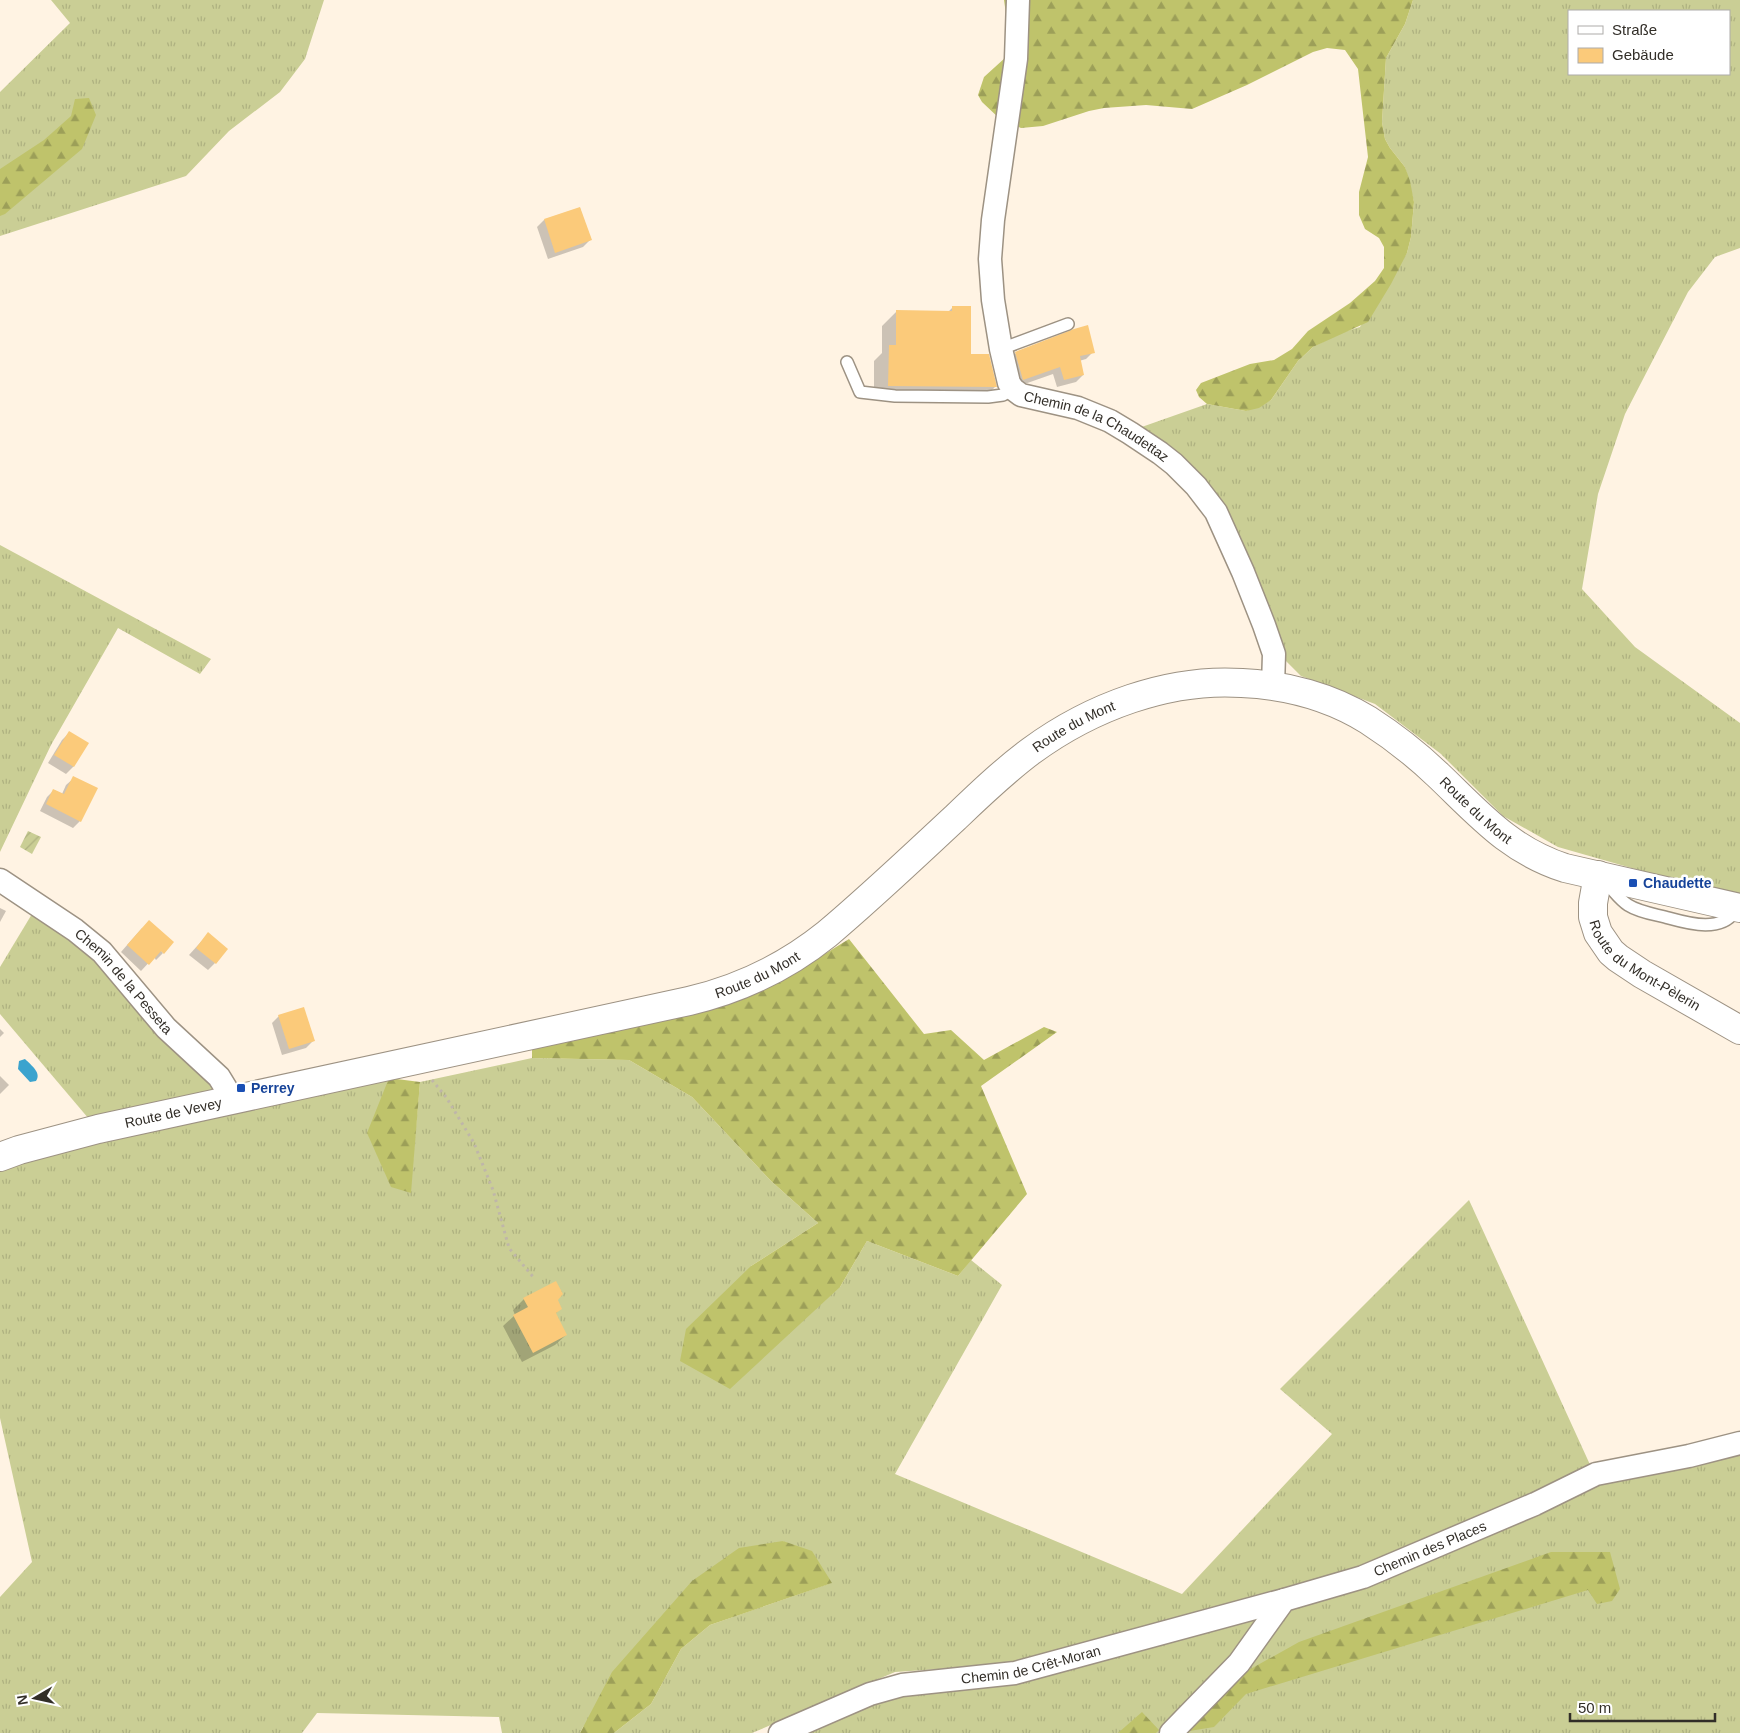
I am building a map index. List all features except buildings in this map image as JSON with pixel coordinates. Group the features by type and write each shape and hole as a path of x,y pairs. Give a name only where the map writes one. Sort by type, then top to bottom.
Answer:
{"main road":[{"name":"Route du Mont","path":"426,1058 689,1001 725,992 743,985 783,965 811,948 1017,761 1055,734 1119,703 1176,687 1206,683 1236,682 1274,686 1297,691 1327,700 1367,719 1424,763 1484,821 1509,841 1549,863 1739,908"},
{"name":"Route du Mont-Pèlerin","path":"1598,875 1592,917 1598,933 1611,952 1642,974 1740,1030"},
{"name":"Route de Vevey","path":"0,1157 19,1150 98,1129 426,1058"}],"street":[{"name":"Chemin de la Chaudettaz","path":"1018,0 1016,60 993,220 990,259 1001,349 1007,376 1012,389 1021,395 1078,408 1099,416 1130,433 1174,464 1196,486 1216,512 1264,625 1274,654 1274,686"},
{"name":"Chemin de la Pesseta","path":"0,880 75,930 102,952 166,1028 219,1077 233,1100"},
{"name":"Chemin des Places","path":"1284,1600 1363,1576 1535,1504 1596,1474 1689,1456 1740,1443"},
{"name":"Chemin de Crêt-Moran","path":"780,1733 870,1694 902,1685 1015,1673 1284,1600"},
{"path":"1170,1733 1239,1663 1284,1600"}],"lane":[{"path":"1001,349 1068,324"},
{"path":"847,362 860,392 895,396 988,397 1003,395 1012,389"}],"path":[{"path":"426,1058 446,1097 474,1143 493,1190 509,1248 534,1278"}],"green space":[{"path":"51,0 324,0 305,59 280,92 229,131 186,176 0,236 0,92 70,23"},
{"path":"1004,0 1413,0 1405,24 1386,58 1382,122 1385,139 1405,167 1410,181 1414,202 1411,237 1407,253 1368,322 1313,347 1298,361 1271,400 1259,408 1246,411 1207,404 1199,397 1196,390 1201,383 1250,364 1274,360 1292,349 1308,331 1350,303 1375,281 1384,268 1384,247 1379,238 1365,229 1359,215 1359,192 1368,157 1358,69 1345,50 1327,48 1313,52 1247,85 1192,109 1146,105 1104,108 1043,126 1021,128 1000,119 982,102 978,95 984,77 1006,57 1009,35"},
{"path":"1413,0 1740,0 1740,248 1715,257 1688,292 1625,414 1598,494 1582,589 1635,647 1740,723 1740,899 1558,847 1503,816 1441,754 1375,704 1301,676 1286,661 1254,583 1215,501 1136,429 1207,404 1246,411 1271,400 1298,361 1313,347 1340,333 1360,327 1407,253 1411,237 1414,202 1405,167 1385,139 1382,122 1386,58 1405,24"},
{"path":"89,98 96,115 82,149 5,214 0,216 0,169 44,140 71,116 75,99"},
{"path":"0,545 211,659 200,674 118,628 51,745 0,852"},
{"path":"28,831 41,837 32,854 20,847"},
{"path":"35,909 88,945 214,1087 208,1093 89,1119 0,1014 0,967"},
{"path":"849,939 924,1034 951,1030 984,1060 1044,1027 1057,1032 981,1086 1027,1194 958,1276 867,1241 840,1287 730,1389 680,1361 686,1329 751,1266 818,1223 771,1181 692,1097 629,1060 532,1058 532,1048 781,981"},
{"path":"532,1058 629,1060 692,1097 771,1181 818,1223 751,1266 840,1287 867,1241 958,1276 971,1260 1002,1285 895,1474 1182,1594 1332,1434 1280,1389 1469,1200 1592,1469 1361,1568 1016,1664 895,1672 752,1733 614,1733 651,1704 681,1649 710,1625 831,1583 783,1541 583,1727 580,1733 502,1733 499,1717 317,1713 302,1733 0,1733 0,1597 32,1562 0,1418 0,1168 33,1157 389,1078 410,1193 420,1082"},
{"path":"389,1078 420,1082 411,1193 391,1187 367,1133"},
{"path":"1740,1449 1740,1733 1177,1733 1288,1608 1599,1480"},
{"path":"783,1541 812,1551 832,1583 710,1625 681,1649 651,1704 614,1733 580,1733 612,1672 692,1581 739,1548"},
{"path":"1551,1552 1610,1552 1620,1589 1612,1601 1597,1604 1588,1590 1246,1694 1214,1727 1177,1733 1229,1681 1299,1642"},
{"path":"1267,1612 1235,1662 1164,1733 792,1733 854,1706"},
{"path":"1142,1712 1159,1730 1156,1733 1118,1733"}],"water":[{"path":"25,1059 37,1072 36,1081 30,1082 18,1069 19,1061"}],"place":[{"name":"Chaudette","path":"1633,883"},
{"name":"Perrey","path":"241,1088"}]}
